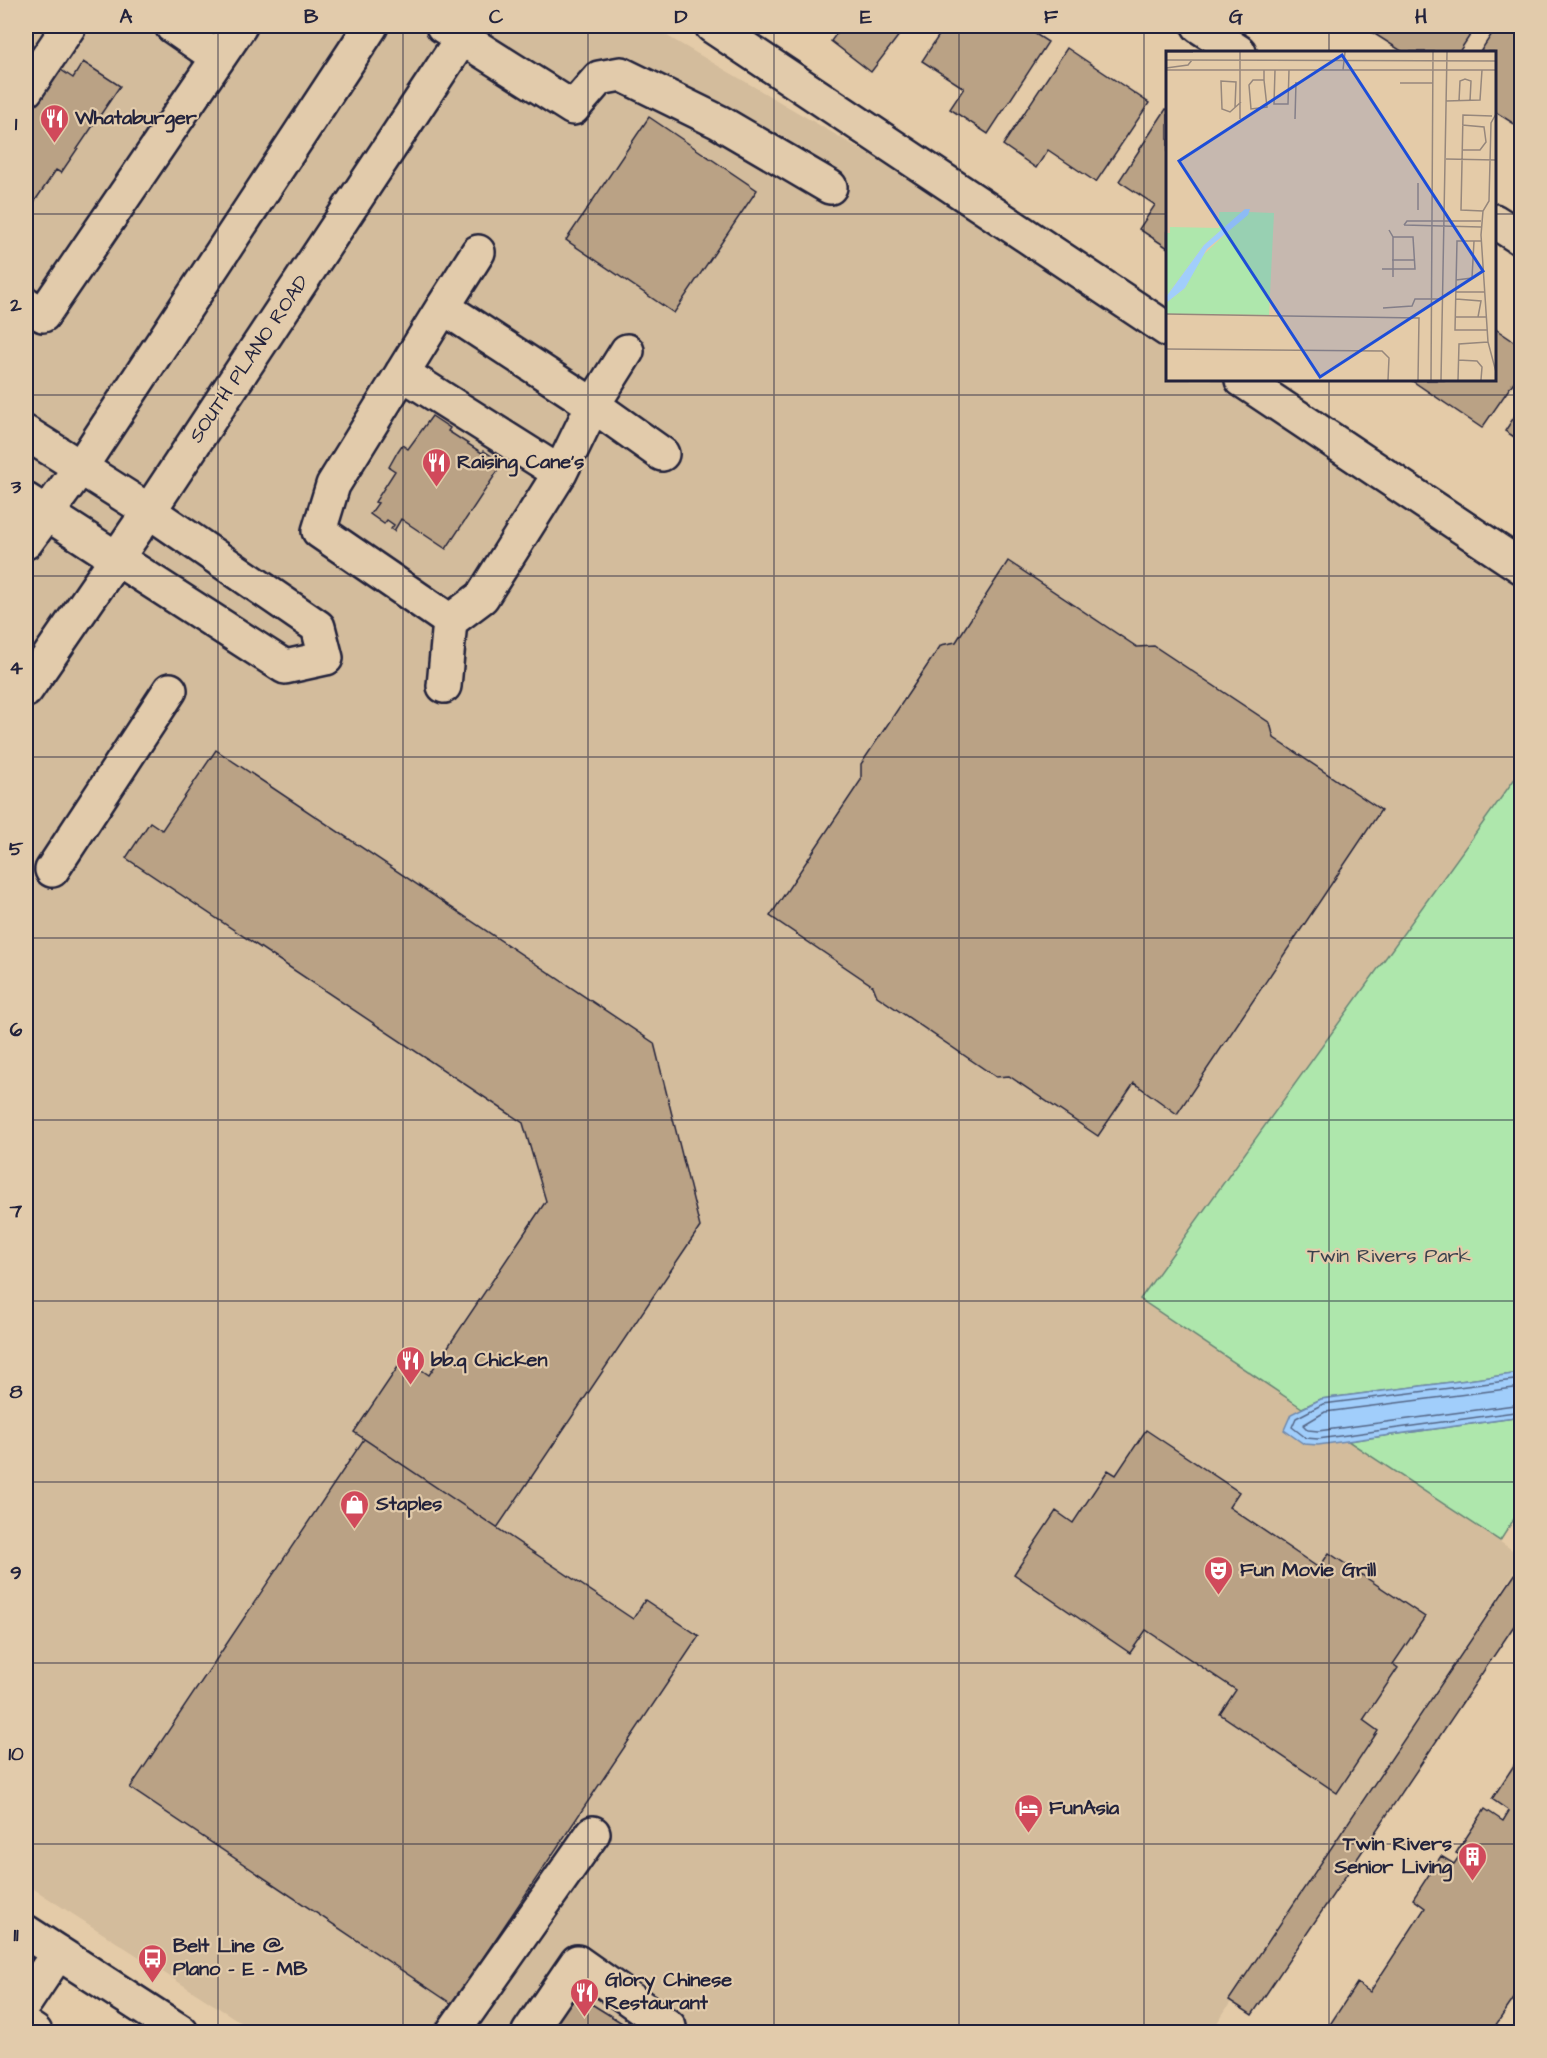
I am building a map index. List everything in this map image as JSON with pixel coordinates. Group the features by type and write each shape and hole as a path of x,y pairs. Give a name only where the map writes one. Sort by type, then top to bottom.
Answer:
{"main road":[{"path":"26,90 69,26"},
{"path":"172,26 218,58"},
{"path":"26,303 44,315 240,26"},
{"path":"26,542 36,507 80,468 371,26"},
{"path":"712,26 1166,329"},
{"path":"1199,26 1237,51"},
{"path":"458,30 573,108 599,78 621,74 719,122 830,188"},
{"name":"SOUTH PLANO ROAD","path":"26,690 148,511 458,30"},
{"path":"1496,222 1521,239"},
{"path":"450,621 319,531 333,485 478,252"},
{"path":"442,307 592,405 662,454"},
{"path":"444,686 450,621 482,597 560,473 592,405 627,351"},
{"path":"402,374 560,473"},
{"path":"1243,381 1521,567"},
{"path":"26,433 148,511 318,627 326,658 285,667 36,507"},
{"path":"52,870 170,690"},
{"path":"453,2032 593,1833"},
{"path":"26,1932 181,2032"},
{"path":"26,2001 58,1953"},
{"path":"529,2032 577,1962 669,2027 665,2032"},
{"path":"26,2026 35,2032"}],"shaded area":[{"path":"26,26 650,26 874,157 1166,345 1166,381 1222,381 1521,574 1521,770 1140,1299 1521,1556 1521,1562 1211,2032 256,2032 26,1884"}],"green space":[{"name":"Twin Rivers Park","path":"1521,770 1521,1373 1321,1399 1302,1408 1140,1299"},
{"path":"1521,1417 1521,1508 1500,1541 1348,1441"}],"water":[{"path":"1521,1373 1521,1417 1318,1445 1304,1444 1284,1430 1291,1414 1321,1399"}],"building":[{"path":"842,26 906,26 871,72 831,41"},
{"path":"945,26 1023,26 1048,42 988,134 950,109 964,88 922,61"},
{"path":"1362,26 1476,26 1460,51 1401,51"},
{"path":"1497,26 1522,26 1522,129 1496,112 1496,51 1481,51"},
{"path":"1067,48 1149,103 1096,182 1048,150 1036,168 1003,145"},
{"name":"Whataburger","path":"83,62 120,86 61,173 56,170 26,214 26,117 58,68 73,78"},
{"path":"1166,109 1166,247 1139,229 1155,205 1119,181"},
{"path":"649,117 757,190 674,313 566,240"},
{"path":"1496,329 1522,347 1522,370 1482,428 1412,381 1496,381"},
{"path":"1522,405 1522,442 1505,431"},
{"name":"Raising Cane's","path":"432,416 450,428 448,431 482,453 484,451 493,457 490,463 499,469 446,549 401,519 394,531 391,529 394,525 387,520 384,524 370,514 395,471 389,467 398,451 402,445 408,449"},
{"path":"1008,561 1137,647 1154,646 1270,723 1274,738 1381,810 1177,1114 1134,1083 1098,1136 1009,1076 996,1077 877,996 873,986 770,916 861,780 861,764 941,645 956,642"},
{"path":"216,750 654,1043 700,1227 497,1528 354,1432 404,1358 429,1375 546,1201 523,1123 126,858 150,822 162,830"},
{"name":"Fun Movie Grill","path":"1146,1430 1239,1492 1229,1507 1319,1568 1329,1553 1425,1617 1393,1664 1398,1668 1363,1720 1378,1731 1337,1793 1220,1714 1236,1690 1146,1630 1130,1653 1014,1574 1056,1511 1073,1523 1108,1470 1116,1475"},
{"path":"364,1439 633,1619 645,1600 699,1636 452,2004 130,1788"},
{"path":"1522,1564 1522,1614 1252,2015 1229,2000"},
{"name":"Twin Rivers Senior Living","path":"1520,1756 1522,1987 1491,2032 1338,2032 1329,2026 1357,1983 1370,1992 1425,1908 1413,1899 1441,1856 1454,1864 1460,1855 1456,1853 1485,1809 1503,1821 1509,1811 1492,1799"},
{"name":"Glory Chinese Restaurant","path":"577,1995 635,2031 544,2032 564,2000 571,2004"}],"place":[{"name":"Whataburger","path":"54,144"},
{"name":"Raising Cane's","path":"436,488"},
{"name":"bb.q Chicken","path":"410,1386"},
{"name":"Staples","path":"355,1530"},
{"name":"Fun Movie Grill","path":"1219,1596"},
{"name":"FunAsia","path":"1028,1834"},
{"name":"Twin Rivers Senior Living","path":"1473,1882"},
{"name":"Belt Line @ Plano - E - MB","path":"152,1984"},
{"name":"Glory Chinese Restaurant","path":"584,2018"}]}
